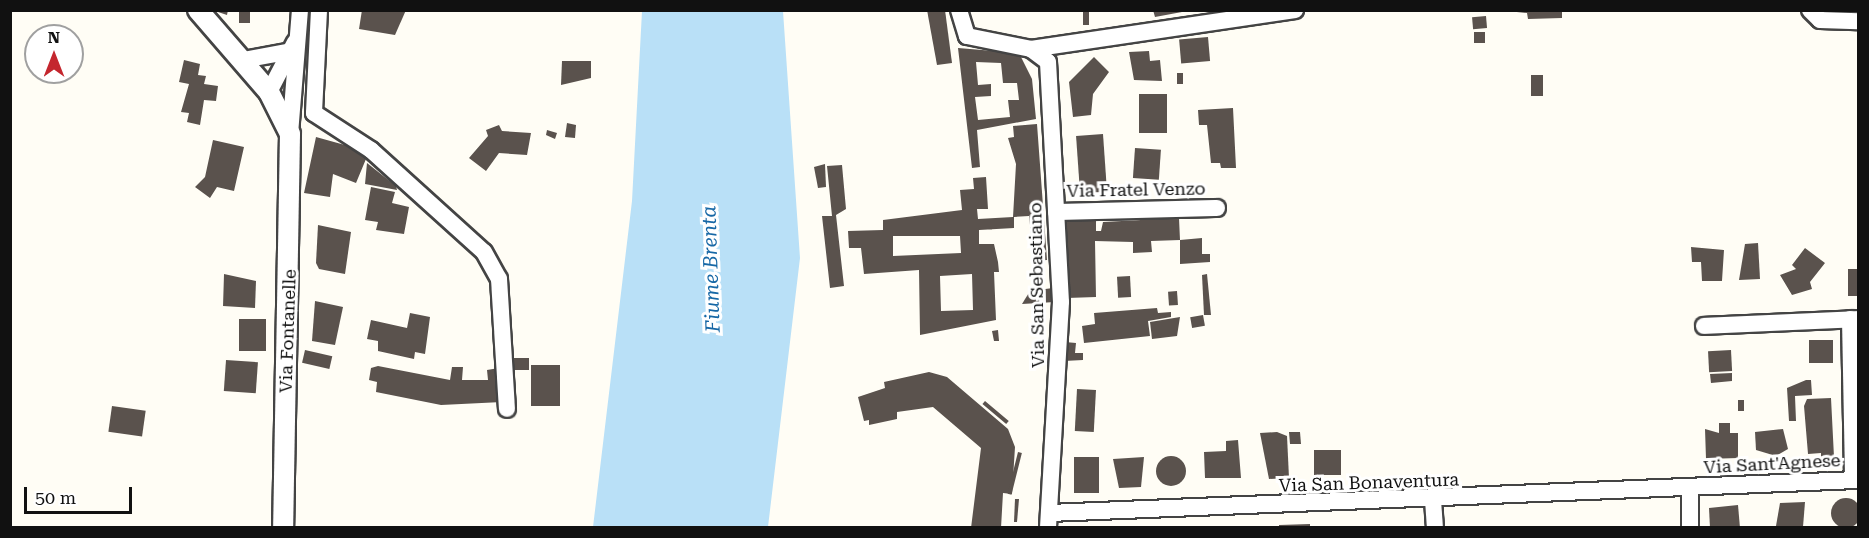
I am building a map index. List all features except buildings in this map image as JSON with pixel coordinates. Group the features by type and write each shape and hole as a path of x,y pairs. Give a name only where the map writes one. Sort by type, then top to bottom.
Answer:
{"street":[{"path":"198,10 243,60 272,97 293,91"},
{"name":"Via Fontanelle","path":"290,134 272,97 291,46 300,10"},
{"path":"319,10 314,113 371,150 484,252 499,279 507,409"},
{"path":"959,10 967,36 1031,49 1295,10"},
{"path":"1810,10 1820,20 1858,21"},
{"path":"243,60 291,46"},
{"name":"Via Fontanelle","path":"283,528 290,134 293,91 291,46"},
{"name":"Via San Sebastiano","path":"1031,49 1048,62 1061,336 1048,520"},
{"name":"Via Fratel Venzo","path":"1056,212 1217,208"},
{"path":"1704,326 1854,319 1856,480"},
{"name":"Via Sant'Agnese","path":"1689,528 1690,488 1856,480"},
{"name":"Via San Bonaventura","path":"1048,520 1690,488"},
{"path":"1433,500 1435,528"}],"water":[{"name":"Fiume Brenta","path":"642,11 783,11 800,258 768,527 593,527 632,201"}]}
